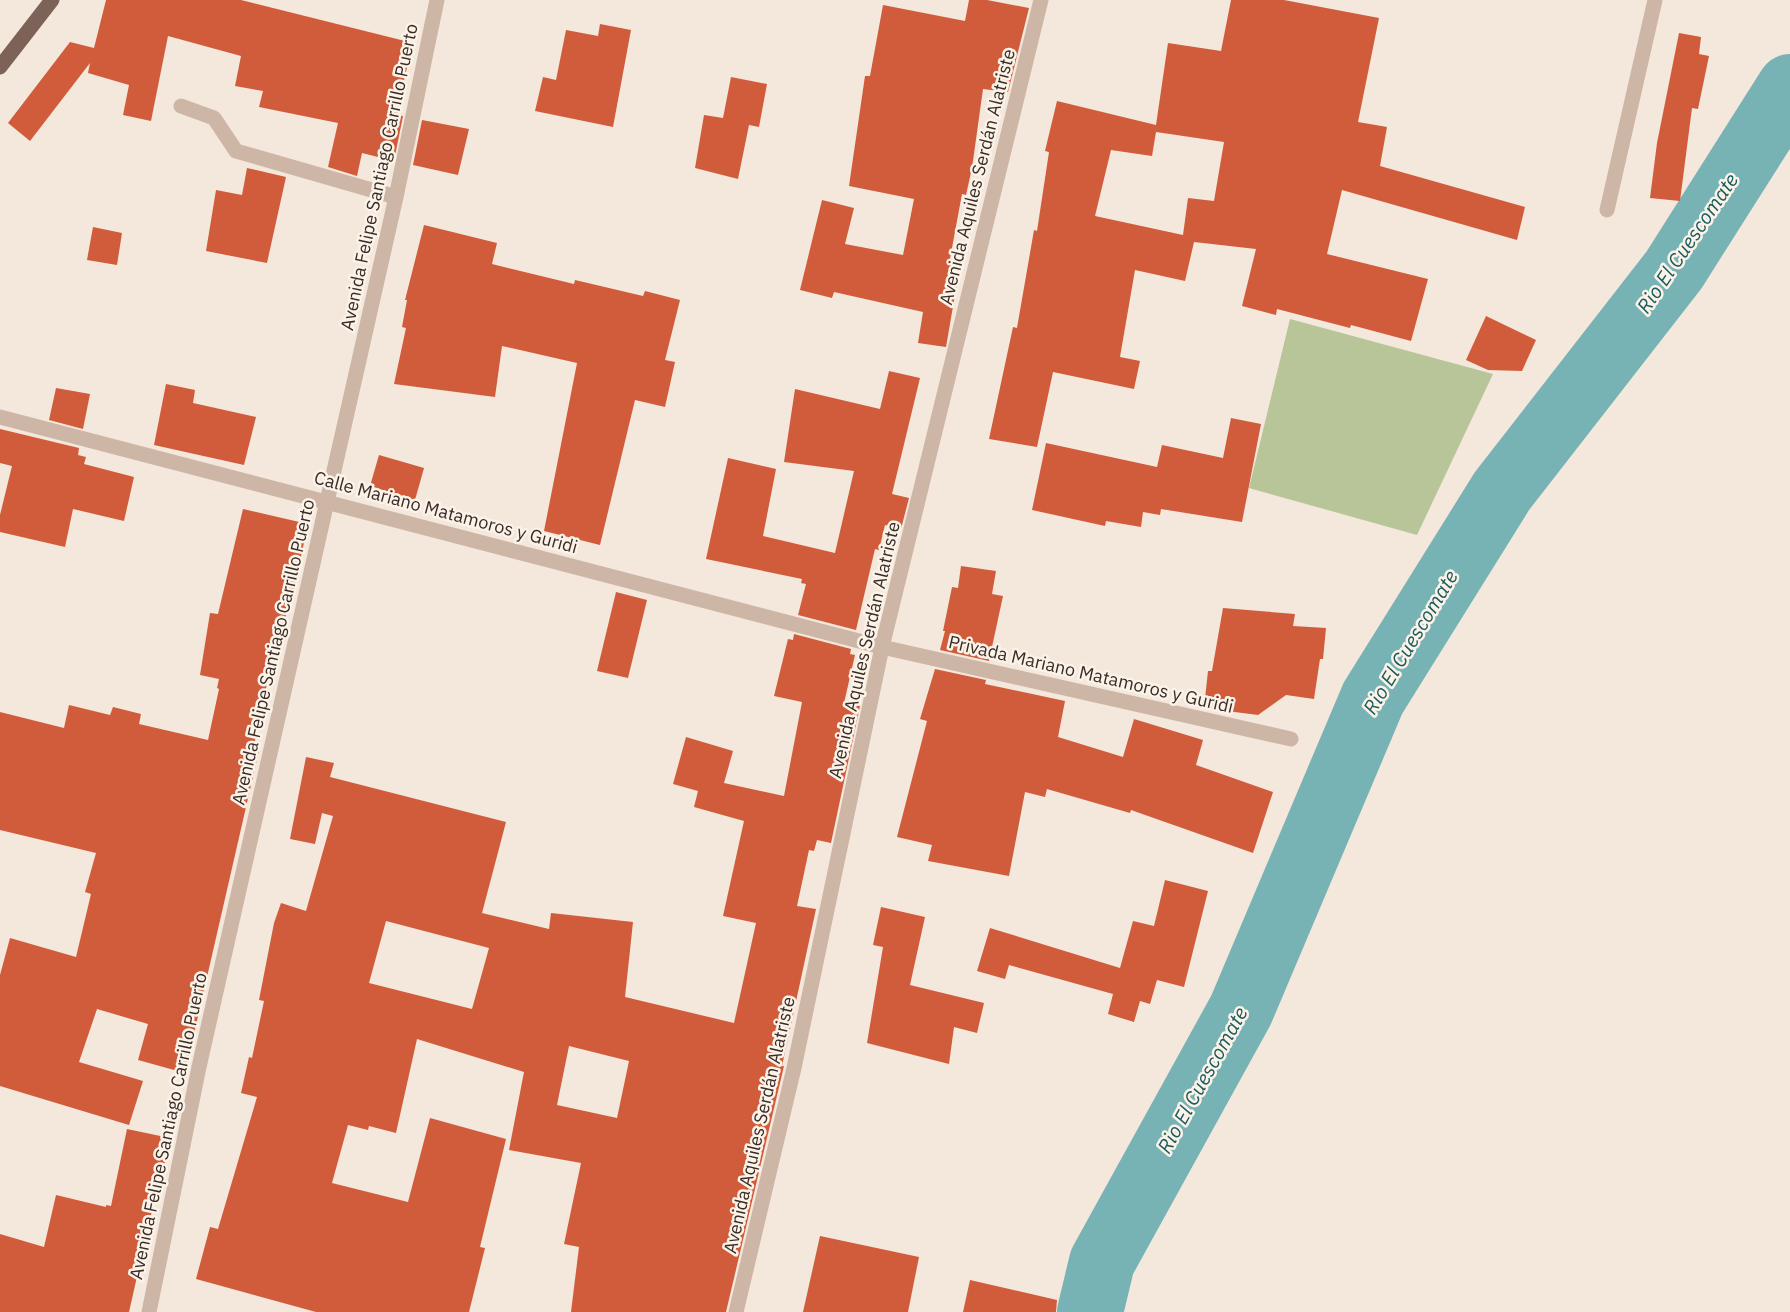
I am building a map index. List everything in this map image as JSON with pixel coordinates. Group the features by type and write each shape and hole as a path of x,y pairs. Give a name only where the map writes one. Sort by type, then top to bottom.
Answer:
{"main road":[{"path":"0,67 52,0"}],"street":[{"name":"Avenida Felipe Santiago Carrillo Puerto","path":"149,1312 199,1067 396,197 437,0"},
{"name":"Avenida Aquiles Serdán Alatriste","path":"736,1312 794,1068 882,647 1041,0"},
{"path":"1607,210 1655,0"},
{"path":"182,106 214,118 236,152 396,197"},
{"name":"Calle Mariano Matamoros y Guridi","path":"0,417 882,647"},
{"name":"Privada Mariano Matamoros y Guridi","path":"882,647 1291,739"}],"green space":[{"path":"1290,319 1493,374 1417,535 1249,488"}],"building":[{"path":"106,0 241,0 413,43 397,109 399,109 398,115 403,116 394,161 362,153 357,176 328,167 338,123 259,107 263,91 235,86 241,56 168,36 151,121 123,115 129,85 88,73 90,63 30,141 8,123 70,42 94,48"},
{"path":"969,0 987,0 1029,8 1008,92 983,89 972,168 966,195 962,194 949,264 960,266 946,347 918,343 923,312 834,292 832,298 800,290 822,200 854,208 845,244 903,255 914,199 849,186 865,76 870,76 883,5 965,21"},
{"path":"1231,0 1284,0 1379,18 1358,122 1387,127 1380,166 1525,207 1517,240 1342,190 1327,254 1428,279 1411,341 1277,309 1276,315 1242,306 1256,249 1194,242 1185,281 1135,270 1120,357 1140,361 1134,389 1053,372 1037,447 989,439 1013,327 1017,328 1034,230 1037,231 1049,152 1045,151 1057,101 1156,125 1168,43 1221,51","holes":["1156,132 1224,142 1214,201 1188,198 1183,235 1095,216 1111,150 1152,156"]},
{"path":"600,24 631,30 613,127 535,111 543,77 556,80 566,30 598,36"},
{"path":"1679,33 1701,37 1699,54 1709,56 1698,109 1692,108 1680,201 1650,198 1657,143"},
{"path":"731,77 767,84 759,127 749,125 738,179 695,168 704,115 723,118"},
{"path":"422,120 469,129 458,175 413,165"},
{"path":"247,168 286,177 267,263 206,251 216,190 242,195"},
{"path":"424,225 497,243 492,264 574,284 575,280 643,296 645,291 680,300 665,360 675,362 665,407 635,400 600,545 544,531 577,363 502,346 495,397 394,384 406,328 402,327 407,300 405,300"},
{"path":"93,227 122,233 117,265 87,260"},
{"path":"1486,316 1536,340 1522,371 1488,370 1466,360"},
{"path":"889,371 920,378 892,494 909,498 901,529 885,525 879,550 875,549 856,630 798,615 806,584 801,583 802,579 706,559 728,458 776,469 763,536 835,553 854,471 784,462 795,389 880,409"},
{"path":"166,384 195,390 193,403 256,417 244,465 154,445"},
{"path":"56,388 90,394 83,429 49,420"},
{"path":"1231,418 1261,424 1242,522 1161,509 1160,515 1143,512 1141,527 1106,521 1105,526 1032,510 1046,443 1157,467 1162,445 1223,458"},
{"path":"0,429 79,448 78,455 86,457 84,464 134,477 124,521 73,509 65,547 0,532 0,515 12,466 0,463"},
{"path":"379,455 424,468 415,500 370,486"},
{"path":"243,509 308,524 290,608 287,607 284,627 281,626 272,660 254,745 260,746 185,1073 138,1060 148,1024 97,1009 79,1062 143,1081 129,1125 0,1086 0,975 10,938 76,957 91,894 85,892 96,853 0,830 0,712 64,728 69,705 110,715 113,707 141,714 139,724 208,740 219,679 200,675 210,613 218,614"},
{"path":"961,566 996,571 992,594 1003,596 989,661 940,650 952,587 958,588"},
{"path":"616,592 647,600 628,678 597,671"},
{"path":"1223,608 1295,614 1293,626 1326,628 1323,659 1320,659 1314,699 1286,695 1258,715 1204,708 1208,671 1212,671"},
{"path":"794,634 851,649 850,654 855,655 844,703 860,706 831,843 817,840 814,851 809,850 797,906 816,909 782,1066 784,1066 726,1312 571,1312 579,1247 564,1244 581,1163 509,1150 524,1072 417,1039 396,1133 369,1126 368,1130 348,1125 332,1183 408,1202 430,1118 506,1139 480,1247 485,1248 469,1312 316,1312 196,1279 210,1227 218,1229 257,1097 241,1093 249,1057 252,1058 264,1001 259,1000 274,923 281,903 306,911 333,816 322,813 315,844 290,839 306,757 334,763 330,777 506,822 482,913 549,929 551,913 633,922 625,997 734,1023 756,923 723,916 744,821 694,807 698,791 673,784 686,737 733,751 724,783 784,796 802,702 774,696 788,639 793,640","holes":["386,921 489,948 472,1009 369,983","569,1046 629,1061 617,1118 557,1105"]},
{"path":"935,669 986,680 985,684 1065,701 1058,737 1123,757 1134,719 1203,740 1196,765 1273,792 1253,853 1131,810 1130,813 1047,789 1045,797 1025,792 1009,876 928,861 932,845 897,837 927,721 920,719"},
{"path":"1165,880 1208,891 1184,987 1157,980 1150,1004 1140,1001 1134,1022 1108,1014 1113,994 1009,965 1005,979 977,971 990,928 1120,968 1133,921 1154,926"},
{"path":"881,907 925,917 910,985 984,1003 977,1033 954,1027 949,1064 867,1043 883,947 873,945"},
{"path":"127,1129 170,1138 159,1193 156,1193 129,1312 0,1312 0,1234 44,1247 56,1195 106,1207 106,1205 111,1206"},
{"path":"820,1236 919,1257 908,1312 803,1312"},
{"path":"970,1280 1057,1300 1056,1312 963,1312"}],"waterway":[{"name":"Rio El Cuescomate","path":"1090,1312 1102,1262 1241,1010 1373,698 1502,491 1674,270 1790,87"}]}
